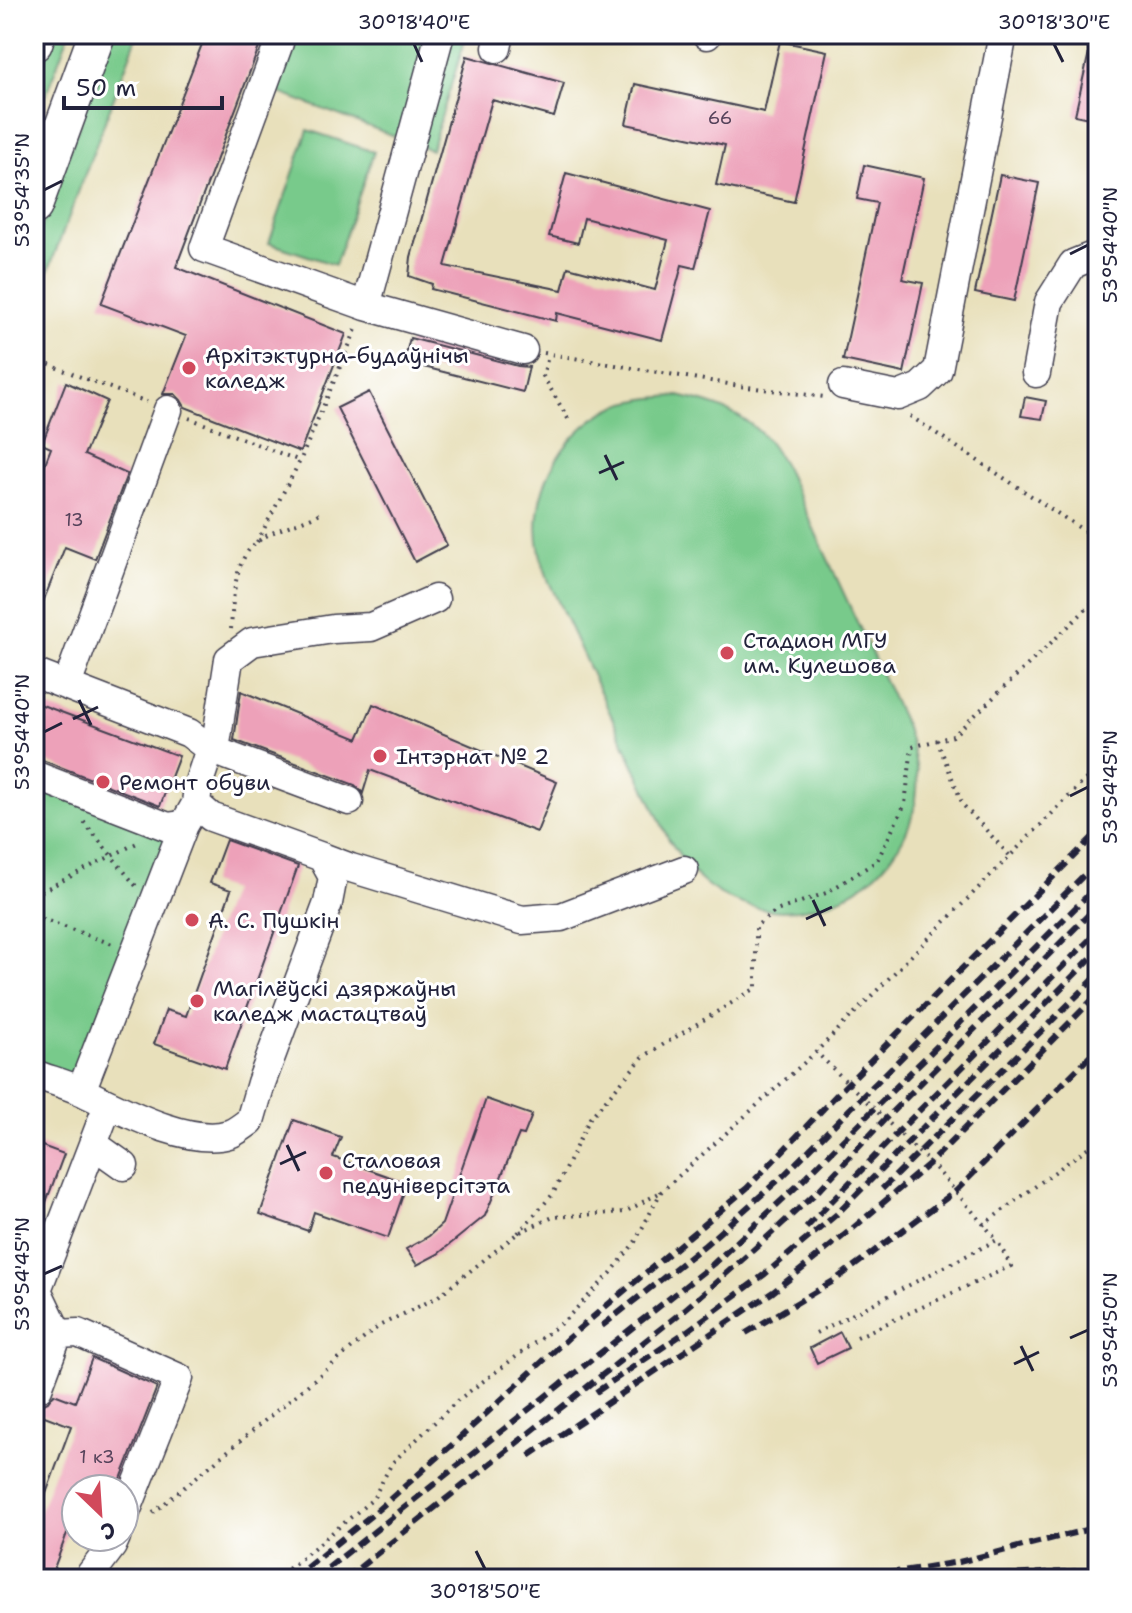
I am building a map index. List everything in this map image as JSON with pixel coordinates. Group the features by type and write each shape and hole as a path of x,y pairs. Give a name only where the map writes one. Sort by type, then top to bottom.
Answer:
{"main road":[{"path":"34,43 37,34"},
{"path":"34,206 97,34"}],"lane":[{"path":"366,306 440,34"},
{"path":"838,392 898,396 920,387 938,370 1003,34"},
{"path":"279,43 204,248 366,306 535,352"},
{"path":"1036,373 1049,302 1073,264 1098,254"},
{"path":"67,685 168,410"},
{"path":"81,1091 152,907 182,819 212,749 229,659 252,642 333,629 371,627 435,599"},
{"path":"34,673 189,733 212,749 349,801"},
{"path":"34,775 182,819 211,817 351,868 522,920 561,917 684,870"},
{"path":"34,1074 81,1091 157,1126 203,1136 230,1134 250,1121 261,1083 328,903 333,877 322,857"},
{"path":"38,1388 58,1334 37,1290 108,1105"},
{"path":"93,1144 124,1166"},
{"path":"58,1334 78,1333 179,1378 140,1504"},
{"path":"87,1579 107,1553"}],"path":[{"path":"229,659 233,600 239,571 300,461 366,306"},
{"path":"570,422 543,376 535,352 740,386 838,392"},
{"path":"902,411 1098,540"},
{"path":"257,542 320,513"},
{"path":"140,1514 379,1326 436,1298 518,1233 553,1194 590,1118 643,1057 756,988 756,926 776,911 826,893 877,861 905,804 912,747 953,736 1098,598"},
{"path":"937,740 963,805 1010,856"},
{"path":"518,1233 553,1217 625,1212 661,1192 816,1052 1098,767"},
{"path":"76,813 152,907"},
{"path":"34,895 182,819"},
{"path":"34,916 135,952"},
{"path":"816,1052 938,1171 997,1240 1011,1266 857,1337"},
{"path":"983,1225 1098,1140"},
{"path":"276,1579 373,1499 392,1463 458,1400 564,1321 611,1273 635,1242 661,1192"},
{"path":"816,1333 997,1240"}],"green space":[{"path":"54,34 69,34 38,116 34,142 34,90"},
{"path":"112,34 138,34 34,309 34,248"},
{"path":"266,34 467,34 431,150 253,83"},
{"path":"308,130 374,152 335,265 269,243"},
{"name":"Стадион МГУ им. Кулешова","path":"679,396 717,406 739,417 760,432 773,448 786,469 905,725 912,749 917,790 909,825 893,855 870,879 842,897 810,908 777,911 743,904 711,888 687,865 668,838 549,582 541,557 537,531 543,489 552,468 577,433 593,419 620,405"},
{"path":"34,780 173,833 77,1077 34,1062"}],"building":[{"path":"206,34 264,34 176,267 346,334 300,452 185,407 175,394 163,394 186,336 101,304"},
{"path":"780,41 827,51 794,202 716,185 725,145 626,124 635,84 764,112"},
{"path":"1091,43 1098,44 1098,120 1075,115"},
{"path":"467,56 564,83 554,117 492,100 445,266 562,290 568,267 655,290 668,240 584,218 578,243 549,236 566,173 710,211 695,268 682,265 662,340 557,313 556,321 431,289 432,284 409,276 411,257"},
{"path":"864,165 924,178 902,279 923,283 904,373 843,360 877,203 857,199"},
{"path":"1000,175 1039,183 1014,301 975,293"},
{"path":"410,338 529,367 523,392 404,362"},
{"path":"66,382 107,401 84,455 127,474 95,559 65,547 35,622 34,492 51,448 42,444"},
{"path":"369,392 447,545 415,562 337,408"},
{"path":"1025,397 1046,401 1042,419 1021,416"},
{"name":"Інтэрнат № 2","path":"241,691 358,739 373,704 557,782 537,832 370,770 363,793 355,785 234,740"},
{"path":"34,702 179,756 160,806 34,758"},
{"path":"226,840 298,866 225,1069 154,1044 166,1010 186,1016 231,890 210,883"},
{"path":"486,1099 532,1115 524,1135 519,1134 485,1216 438,1254 417,1265 406,1249 429,1236 442,1224"},
{"name":"Сталовая педуніверсітэта","path":"294,1120 341,1137 333,1157 407,1183 388,1238 314,1212 308,1231 260,1214"},
{"path":"34,1143 64,1154 36,1229 34,1229"},
{"path":"840,1332 848,1348 817,1363 810,1348"},
{"path":"92,1358 157,1387 123,1473 60,1473 60,1552 50,1579 34,1579 34,1526 71,1426 34,1412 34,1404 48,1402 54,1394 75,1402"}],"railway":[{"path":"292,1579 373,1514 568,1338 747,1188 1098,832"},
{"path":"602,1326 705,1245 784,1175 1098,861"},
{"path":"314,1579 713,1264 796,1187 1098,885"},
{"path":"345,1579 683,1311 751,1252 818,1191 885,1119 1098,905"},
{"path":"806,1228 1098,931"},
{"path":"596,1392 765,1274 837,1214 1098,951"},
{"path":"882,1189 1098,975"},
{"path":"529,1456 773,1292 852,1229 930,1163 1098,994"},
{"path":"746,1333 835,1280 956,1191 1098,1048"},
{"path":"852,1579 959,1562 1098,1527"},
{"path":"928,1579 1084,1571 1098,1573"}],"place":[{"name":"Архітэктурна-будаўнічы каледж","path":"189,368"},
{"name":"Стадион МГУ им. Кулешова","path":"727,653"},
{"name":"Інтэрнат № 2","path":"380,756"},
{"name":"Ремонт обуви","path":"103,782"},
{"name":"А. С. Пушкін","path":"192,920"},
{"name":"Магілёўскі дзяржаўны каледж мастацтваў","path":"197,1001"},
{"name":"Сталовая педуніверсітэта","path":"326,1173"}]}
